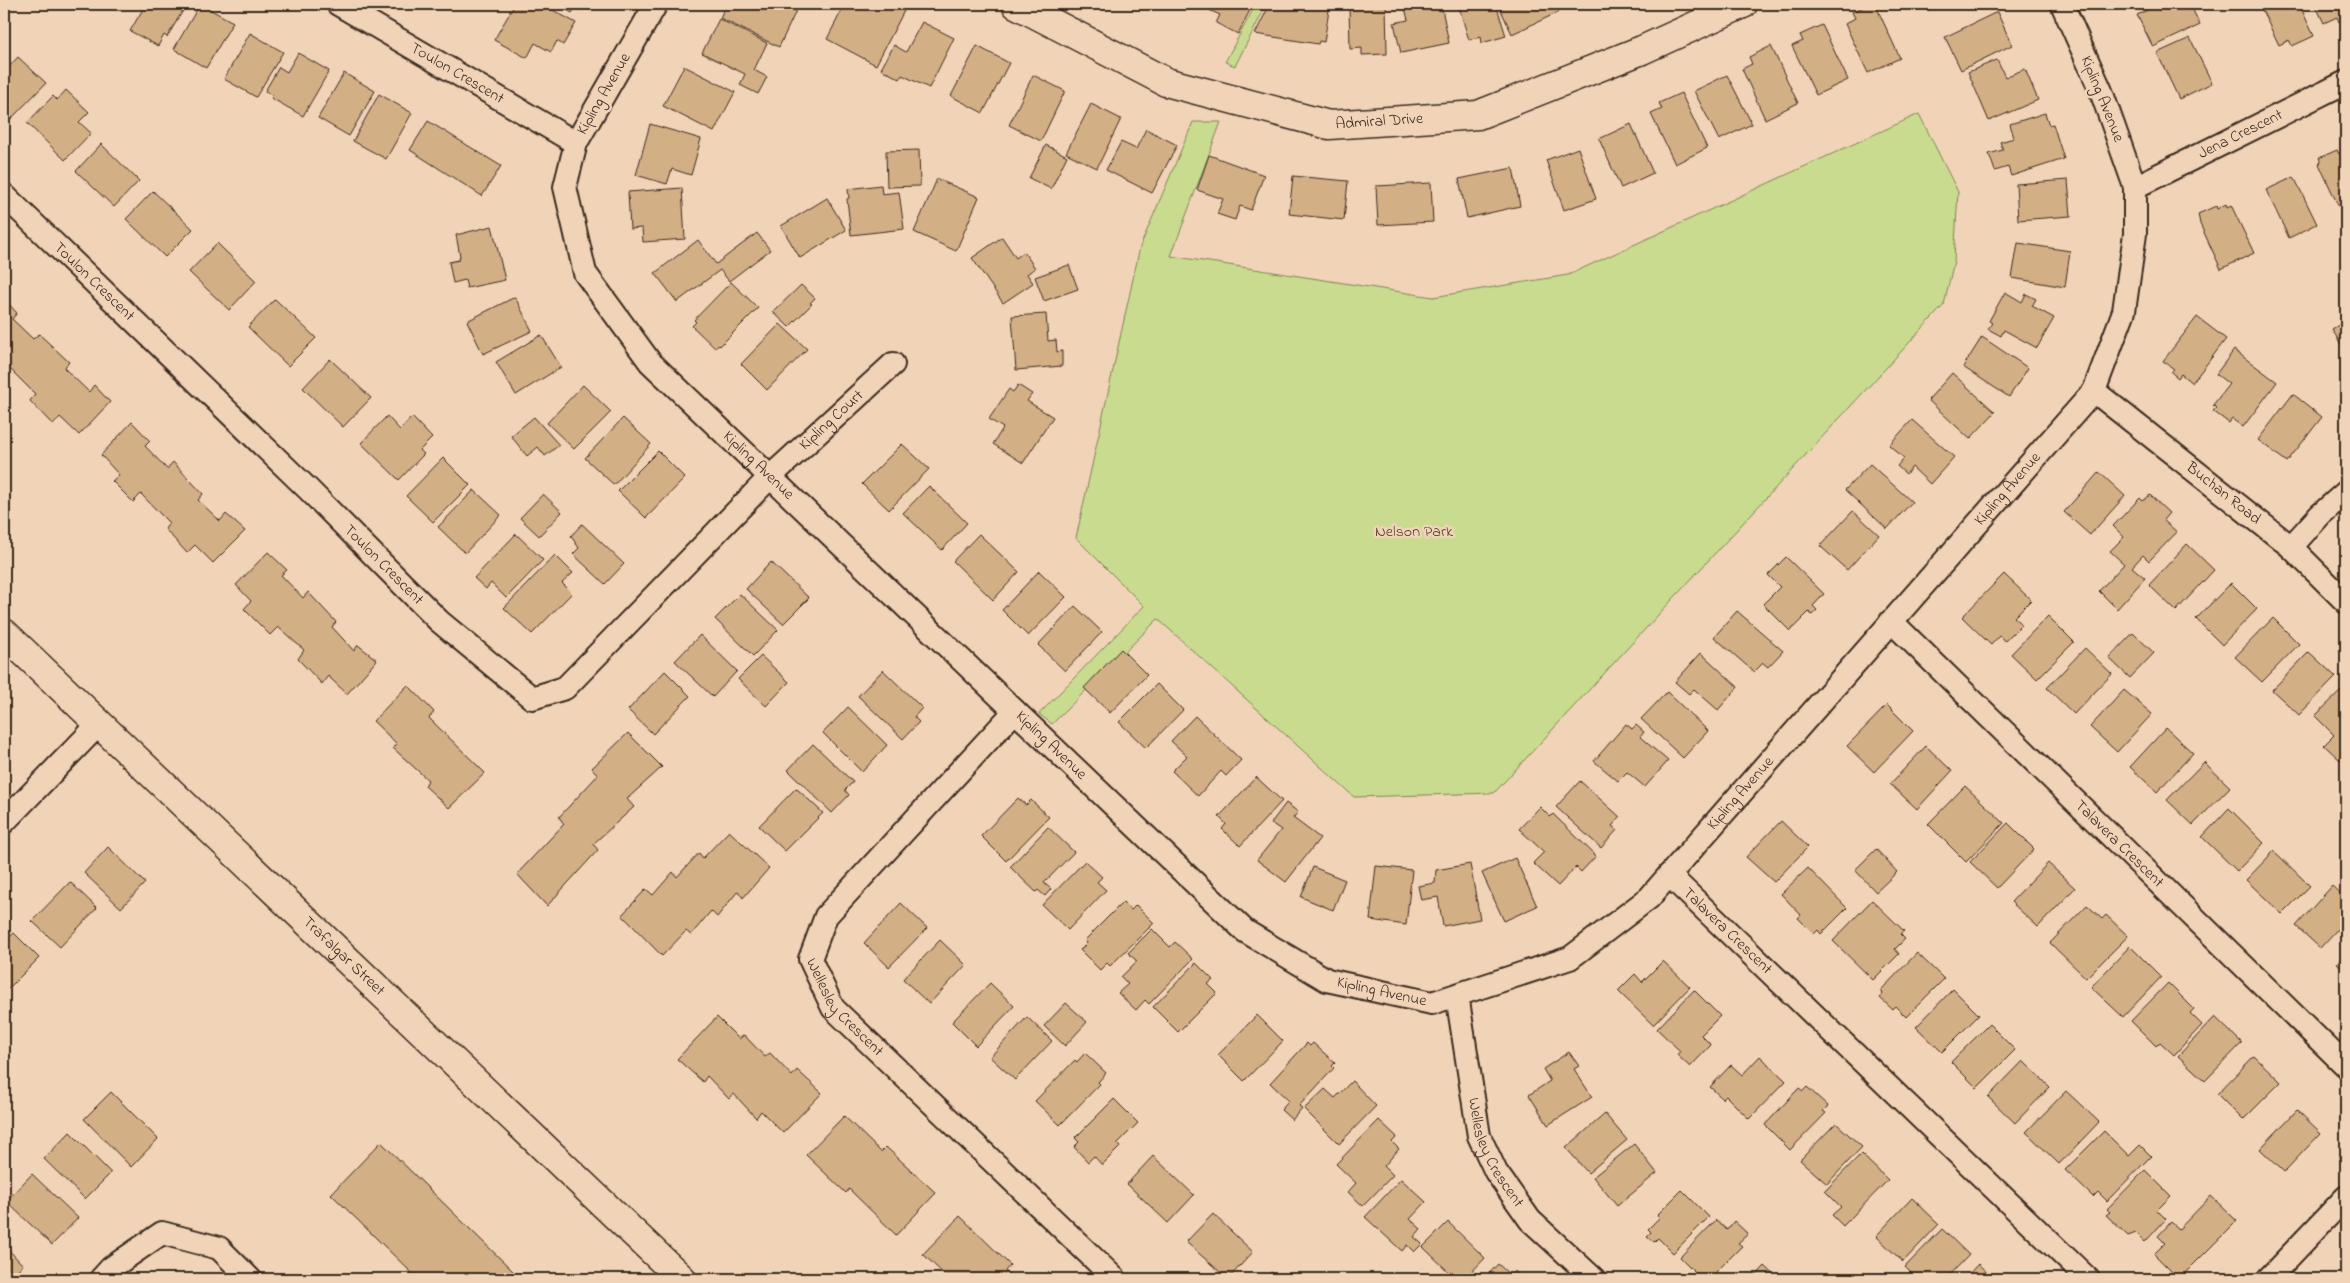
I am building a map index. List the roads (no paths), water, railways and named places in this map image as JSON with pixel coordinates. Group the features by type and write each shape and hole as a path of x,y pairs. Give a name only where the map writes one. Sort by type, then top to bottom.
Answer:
{"main road":[{"name":"Admiral Drive","path":"1016,4 1166,82 1329,125 1478,115 1642,50 1742,4"},
{"name":"Trafalgar Street","path":"4,633 98,725 682,1279"}],"street":[{"name":"Toulon Crescent","path":"338,4 576,143"},
{"name":"Kipling Avenue","path":"656,4 576,143 565,187 585,273 650,362 1245,931 1327,980 1432,1003 1570,958 1649,898 2094,391 2124,311 2134,234 2135,187 2101,91 2062,4"},
{"name":"Jena Crescent","path":"2135,187 2346,82"},
{"name":"Toulon Crescent","path":"4,195 309,490 439,621 532,698 565,688 771,476"},
{"name":"Kipling Court","path":"771,476 893,364"},
{"name":"Buchan Road","path":"2094,391 2291,547 2346,602"},
{"path":"2291,547 2320,515 2346,492"},
{"name":"Talavera Crescent","path":"1891,621 2346,1066"},
{"name":"Wellesley Crescent","path":"1015,711 826,916 810,959 833,1008 1115,1279"},
{"path":"4,822 98,725"},
{"name":"Talavera Crescent","path":"1669,875 2088,1279"},
{"name":"Wellesley Crescent","path":"1458,995 1479,1136 1496,1172 1530,1220 1594,1279"},
{"path":"2268,1279 2346,1197"},
{"path":"100,1279 112,1268 162,1234 220,1248 250,1279"}],"park label":[{"name":"Nelson Park","path":"1414,532"}]}
